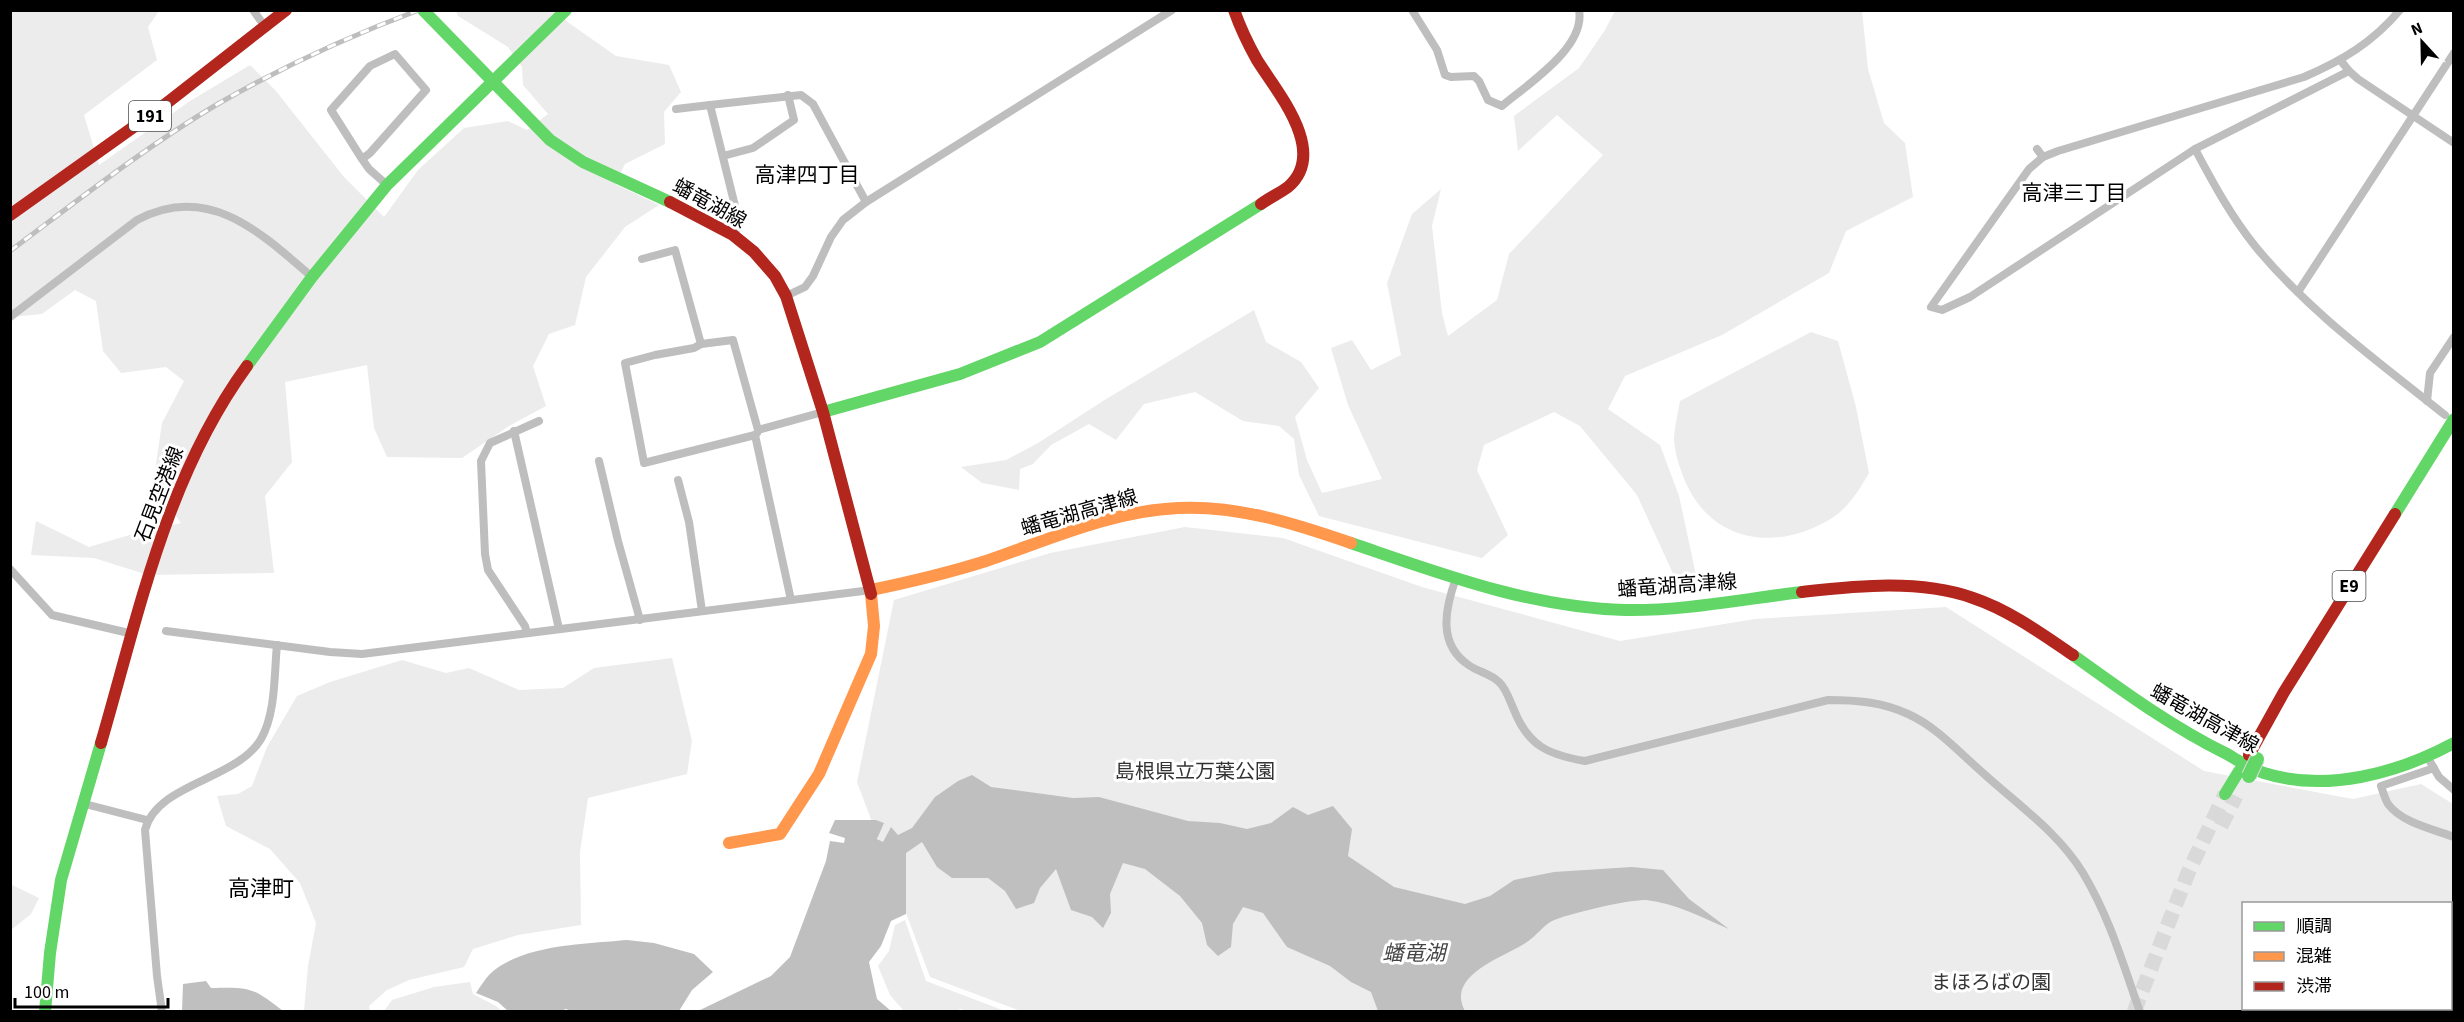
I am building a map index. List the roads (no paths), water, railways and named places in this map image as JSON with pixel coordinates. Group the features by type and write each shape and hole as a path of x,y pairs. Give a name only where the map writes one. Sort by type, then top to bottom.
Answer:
{"main road":[{"name":"191","path":"10,214 164,106 286,10"},
{"name":"蟠竜湖線","path":"423,10 550,140 583,162 700,216 733,235 754,252 775,276 786,296 823,412 871,590 874,626 871,654 819,774 780,834 729,843"},
{"name":"石見空港線","path":"45,1011 50,953 61,880 178,489 203,435 227,394 312,277 387,185 566,10"},
{"path":"823,412 986,366 1013,356 1040,342 1289,186 1299,170 1303,153 1301,137 1289,109 1247,42 1234,10"},
{"name":"E9","path":"2248,765 2289,682 2449,417"},
{"name":"E9","path":"2230,795 2454,434"},
{"name":"蟠竜湖高津線","path":"871,590 952,571 1115,518 1166,509 1209,508 1269,516 1456,578 1542,602 1626,610 1676,608 1854,588 1918,587 1962,594 2002,611 2049,638 2158,718 2266,774 2340,780 2431,763 2454,743"}],"street":[{"path":"252,10 266,28"},
{"path":"786,296 805,287 813,276 831,237 843,220 866,201 1172,10"},
{"path":"1413,10 1437,50 1445,75 1474,76 1488,100 1502,106 1568,49 1577,34 1580,20 1579,10"},
{"path":"2349,71 2195,149 1970,297 1942,310 1931,307 1995,215 2030,169 2043,158 2058,151 2294,80 2341,61 2368,42 2400,10"},
{"path":"2298,292 2454,53"},
{"path":"362,159 426,90 395,54 370,66 331,110 362,159 369,169 387,185"},
{"path":"2341,61 2349,71 2454,142"},
{"path":"676,109 801,94 813,104 866,201"},
{"path":"723,156 753,148 794,120 788,95"},
{"path":"710,105 738,218 738,228 733,235"},
{"path":"2037,149 2043,158"},
{"path":"2195,149 2221,198 2255,245 2298,292 2359,348 2449,417"},
{"path":"10,317 136,220 152,212 172,207 210,207 228,214 312,277"},
{"path":"642,259 675,250 701,344"},
{"path":"2427,401 2430,374 2454,337"},
{"path":"791,600 757,433 733,340 701,344 694,348 625,363 644,463 757,433 823,412"},
{"path":"526,633 525,626 488,570 485,554 481,461 490,443 539,422"},
{"path":"514,431 559,629"},
{"path":"600,460 618,541 640,620"},
{"path":"678,480 689,522 702,611"},
{"path":"10,569 52,615 133,634"},
{"path":"1456,578 1446,604 1446,631 1456,653 1470,666 1500,682 1529,738 1544,750 1562,758 1585,761 1828,700 1861,700 1887,705 1911,715 1938,734 2058,840 2082,870 2100,903 2140,1011"},
{"path":"166,632 362,654 871,590"},
{"path":"162,1011 145,830 147,820 163,803 231,764 260,741 268,723 277,645"},
{"path":"2454,790 2439,777 2431,763 2409,778 2381,786 2387,803 2396,811 2411,821 2454,837"},
{"path":"85,804 147,820"}],"water":[{"name":"蟠竜湖","path":"972,775 991,787 1073,798 1099,797 1188,821 1220,823 1247,829 1271,823 1293,807 1308,815 1333,806 1352,829 1348,856 1394,887 1465,904 1490,896 1514,880 1554,872 1632,867 1663,870 1689,899 1729,929 1668,904 1646,900 1599,908 1552,921 1527,942 1480,969 1463,987 1461,998 1465,1011 1378,1011 1371,992 1351,982 1330,966 1287,947 1263,913 1243,907 1233,924 1231,947 1218,956 1207,945 1202,923 1180,896 1145,869 1123,863 1110,894 1111,913 1103,928 1092,917 1071,910 1056,869 1040,888 1034,903 1016,909 1005,891 988,878 952,878 937,867 922,842 906,853 906,914 891,921 881,946 869,962 877,999 891,1011 698,1011 771,976 790,957 826,861 830,841 844,843 845,838 829,833 835,820 876,820 884,823 877,839 883,842 891,827 898,835 912,828 935,797 958,781"},
{"path":"627,940 654,943 694,954 713,972 692,990 679,1011 574,1012 566,1009 508,1011 498,1002 476,993 490,974 503,964 519,957 555,947"},
{"path":"206,981 211,988 250,990 283,1011 182,1011 183,984"}],"tunnel":[{"path":"2134,1012 2188,873 2225,794"},
{"path":"2221,826 2236,796"}],"railway":[{"path":"10,251 137,157 216,105 315,53 419,10"}],"district":[{"name":"高津四丁目","path":"807,175"},
{"name":"高津三丁目","path":"2074,193"},
{"name":"高津町","path":"261,888"}],"park label":[{"name":"島根県立万葉公園","path":"1195,771"},
{"name":"まほろばの園","path":"1991,982"}]}
